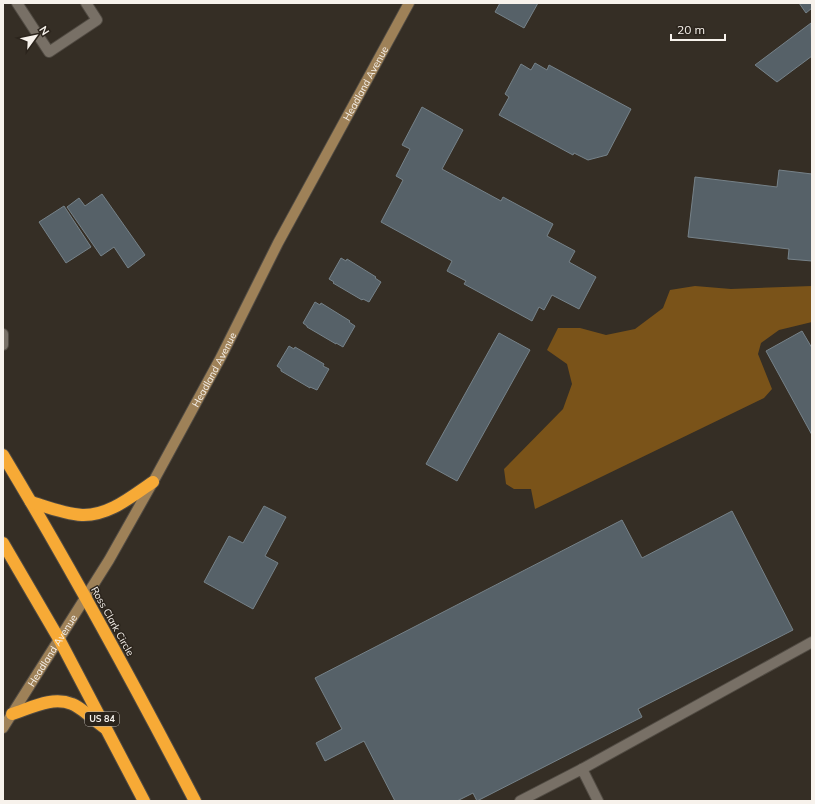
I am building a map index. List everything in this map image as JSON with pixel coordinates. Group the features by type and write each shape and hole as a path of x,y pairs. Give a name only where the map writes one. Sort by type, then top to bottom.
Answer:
{"highway":[{"name":"Ross Clark Circle","path":"3,455 86,597 195,801"},
{"path":"31,502 82,515 96,514 110,509 153,482"},
{"name":"US 84","path":"3,543 6,555 59,639 144,801"},
{"path":"12,714 42,703 59,701 73,704 108,731"}],"main road":[{"name":"Headland Avenue","path":"3,728 109,560 153,482 221,357 278,243 409,3"}],"lane":[{"path":"17,3 49,52 97,20 86,3"},
{"path":"3,334 3,345"},
{"path":"520,801 582,769 812,642"},
{"path":"582,769 598,801"}],"shaded area":[{"path":"695,286 731,289 812,286 812,322 779,330 761,343 758,354 772,389 764,398 535,509 531,489 514,489 506,484 504,469 563,409 572,384 567,364 547,350 558,328 580,328 606,335 635,329 663,308 670,290"}],"building":[{"path":"500,3 538,3 524,28 495,12"},
{"path":"799,3 812,3 812,8 806,13"},
{"path":"811,23 812,56 777,82 755,65"},
{"path":"535,63 547,70 549,65 631,109 607,155 588,160 574,153 573,155 499,115 509,97 505,94 521,64 531,70"},
{"path":"422,107 463,130 442,169 501,201 503,197 553,224 547,236 575,251 569,262 596,277 579,309 552,295 544,310 539,307 532,321 464,284 466,281 447,271 452,261 381,222 403,180 396,176 410,149 402,145"},
{"path":"779,170 812,174 812,261 788,259 789,249 688,237 695,177 777,187"},
{"path":"102,194 145,255 128,268 114,247 101,256 67,207 79,198 85,206"},
{"path":"64,206 91,247 66,263 39,222"},
{"path":"341,258 346,261 347,259 376,277 375,278 381,282 369,302 363,299 362,300 333,283 334,282 329,279"},
{"path":"315,302 320,305 321,303 350,321 349,322 355,326 343,347 307,327 303,323"},
{"path":"802,331 812,348 812,435 766,351"},
{"path":"499,333 530,350 457,481 426,464"},
{"path":"289,346 294,349 295,347 324,364 323,366 329,369 317,390 310,388 281,371 281,369 277,366"},
{"path":"264,506 286,517 265,556 278,563 253,609 204,582 229,536 243,543"},
{"path":"732,511 793,630 638,709 642,717 477,801 473,793 457,801 395,801 364,741 325,761 316,743 342,729 315,678 622,520 642,558"}]}
